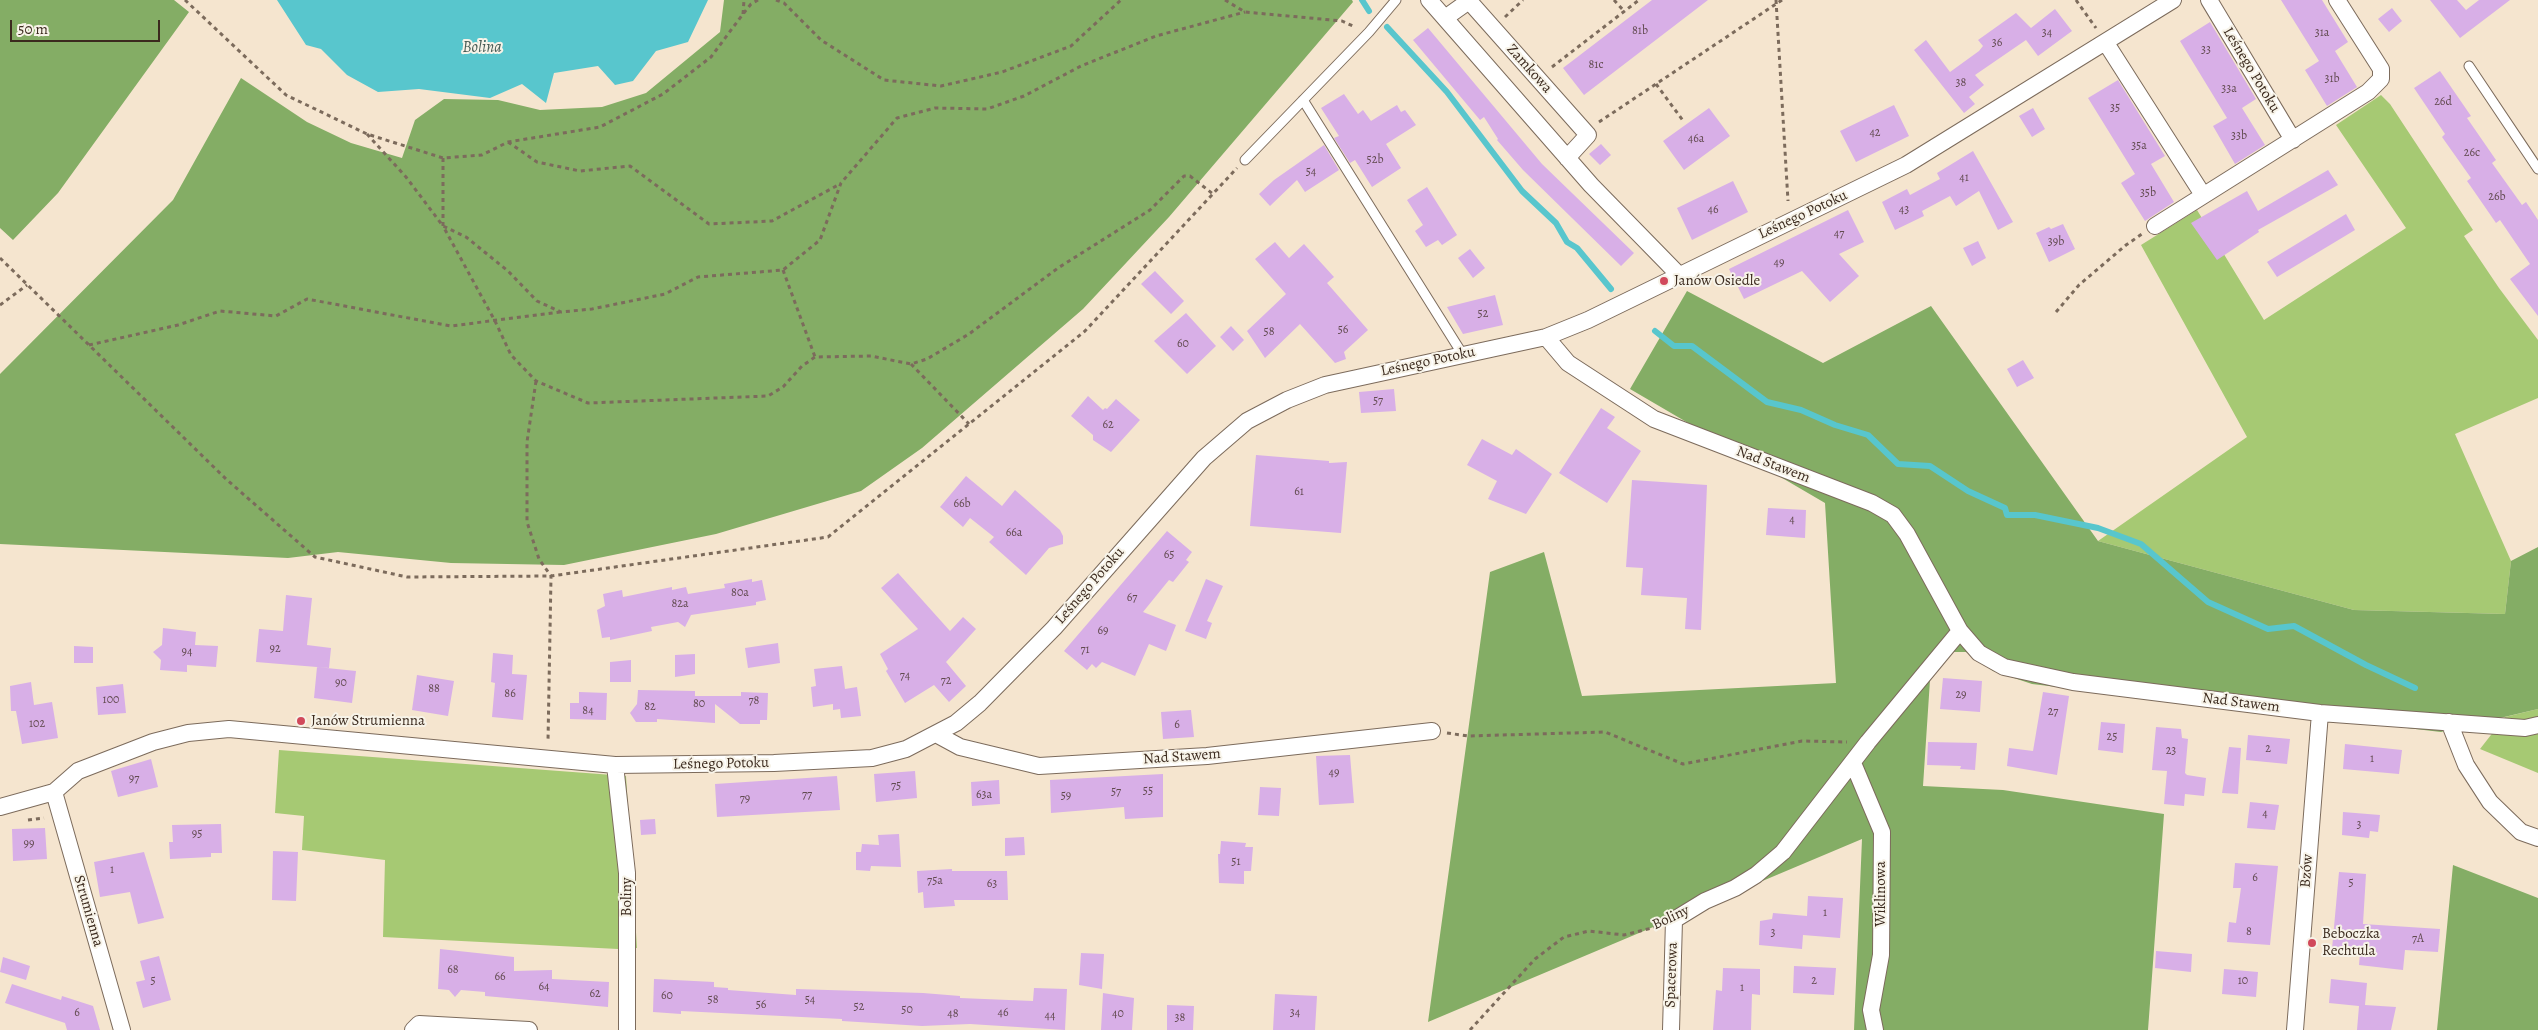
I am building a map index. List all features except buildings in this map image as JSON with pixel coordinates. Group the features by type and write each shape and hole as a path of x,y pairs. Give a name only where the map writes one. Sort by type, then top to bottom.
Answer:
{"street":[{"name":"Zamkowa","path":"1429,0 1567,158 1678,274"},
{"name":"Leśnego Potoku","path":"0,808 54,792 78,771 111,757 188,733 229,729 615,765 774,763 872,758 906,749 956,723 987,696 1054,628 1204,458 1247,421 1288,400 1325,385 1546,337 1588,320 1678,274 1906,165 2174,0"},
{"name":"Leśnego Potoku","path":"2210,0 2293,140"},
{"path":"2155,226 2368,92 2381,79 2382,69 2338,0"},
{"name":"Zamkowa","path":"1445,18 1469,1 1588,135 1567,158"},
{"path":"2106,43 2203,195"},
{"name":"Nad Stawem","path":"1546,337 1568,363 1654,419 1872,503 1893,515 1907,534 1960,631 1979,653 2004,667 2073,682 2320,712 2525,728 2538,725"},
{"path":"1853,763 1868,742 1960,631"},
{"name":"Bzów","path":"2295,1030 2320,712"},
{"path":"2449,722 2466,765 2490,802 2521,832 2538,838"},
{"name":"Nad Stawem","path":"936,734 960,747 1039,766 1207,756 1432,730"},
{"name":"Boliny","path":"1674,920 1705,901 1742,884 1783,852 1853,763"},
{"name":"Wiklinowa","path":"1853,763 1882,832 1881,955 1871,1010 1875,1030"},
{"name":"Boliny","path":"615,765 627,873 627,1030"},
{"name":"Strumienna","path":"54,792 122,1030"},
{"name":"Spacerowa","path":"1671,1030 1674,920"},
{"path":"413,1030 419,1024 529,1030"}],"lane":[{"path":"1245,160 1369,32 1396,0"},
{"path":"2469,66 2538,169"},
{"path":"1303,100 1464,355"}],"path":[{"path":"185,0 286,95 367,134 443,158 482,155 508,142 600,128 655,99 711,56 751,4 758,0"},
{"path":"743,14 744,0"},
{"path":"776,0 784,4 821,40 884,80 941,86 1002,72 1071,46 1121,0"},
{"path":"1225,0 1245,12"},
{"path":"1505,17 1523,0"},
{"path":"1614,0 1624,11"},
{"path":"1549,68 1639,0"},
{"path":"1597,123 1776,2 1782,0"},
{"path":"2076,0 2096,29"},
{"path":"1776,2 1788,201"},
{"path":"89,345 178,324 220,311 276,316 307,299 450,326 592,309 665,294 698,277 783,270 820,240 841,184 897,118 936,108 987,109 1024,96 1081,66 1156,36 1245,12 1342,21 1369,32"},
{"path":"1656,84 1684,122"},
{"path":"367,134 406,177 443,226 496,321 511,355 536,380 588,403 768,396 783,387 802,366 815,357 871,356 911,364 927,359 969,334 1058,268 1150,210 1184,176 1190,176 1213,194"},
{"path":"508,142 537,162 580,171 630,166 709,224 772,221 841,184"},
{"path":"443,158 443,226"},
{"path":"0,258 226,479 315,557 407,577 551,576 828,537 1085,331 1245,160"},
{"path":"1780,205 1797,197"},
{"path":"443,226 466,236 508,271 537,301 561,312"},
{"path":"2056,312 2085,279 2126,245 2155,226"},
{"path":"783,270 815,357"},
{"path":"0,305 27,285"},
{"path":"911,364 969,424"},
{"path":"536,380 527,442 528,522 539,559 551,576 547,759"},
{"path":"1432,730 1468,736 1605,732 1683,764 1802,741 1868,742"},
{"name":"Boliny","path":"1470,1030 1536,959 1564,937 1589,931 1624,935 1649,930 1674,920"}],"green space":[{"path":"0,0 174,0 189,12 58,193 13,240 0,228"},
{"path":"724,0 1352,0 1353,2 1169,217 1083,309 922,448 861,491 716,534 564,565 451,563 338,552 288,558 0,544 0,374 173,200 241,78 307,122 351,143 402,158 415,120 444,99 498,100 540,110 602,107 646,93 720,32"},
{"path":"2381,95 2390,104 2473,230 2464,236 2499,288 2538,340 2538,398 2455,434 2511,561 2505,614 2354,610 2098,541 2247,437 2141,245 2197,210 2264,320 2406,228 2336,125"},
{"path":"1687,291 1823,363 1931,306 2098,541 2354,610 2505,614 2511,561 2538,547 2538,709 2441,732 2032,684 1993,671 1966,652 1953,652 1930,680 1923,786 2003,790 2164,814 2148,1030 1854,1030 1862,839 1428,1022 1490,572 1544,552 1582,696 1836,683 1825,503 1630,389"},
{"path":"2538,709 2538,773 2480,749 2505,717"},
{"path":"279,750 626,776 637,948 618,949 383,937 385,860 302,850 304,816 275,813"},
{"path":"2453,865 2538,898 2538,1030 2437,1030"}],"water":[{"name":"Bolina","path":"277,0 708,0 688,42 656,51 633,81 615,85 598,66 554,73 546,103 522,84 490,98 419,89 378,92 347,75 321,49 306,45"}],"waterway":[{"path":"1362,0 1369,11"},
{"path":"1387,27 1447,92 1522,191 1556,223 1567,242 1577,248 1611,289"},
{"path":"1655,331 1674,346 1692,346 1767,402 1801,410 1835,425 1868,435 1898,464 1930,466 1968,491 2005,508 2007,515 2035,515 2098,528 2141,544 2208,602 2268,629 2294,626 2366,665 2415,688"}],"place":[{"name":"Janów Osiedle","path":"1664,281"},
{"name":"Janów Strumienna","path":"301,721"},
{"name":"Beboczka Rechtula","path":"2312,943"}]}
